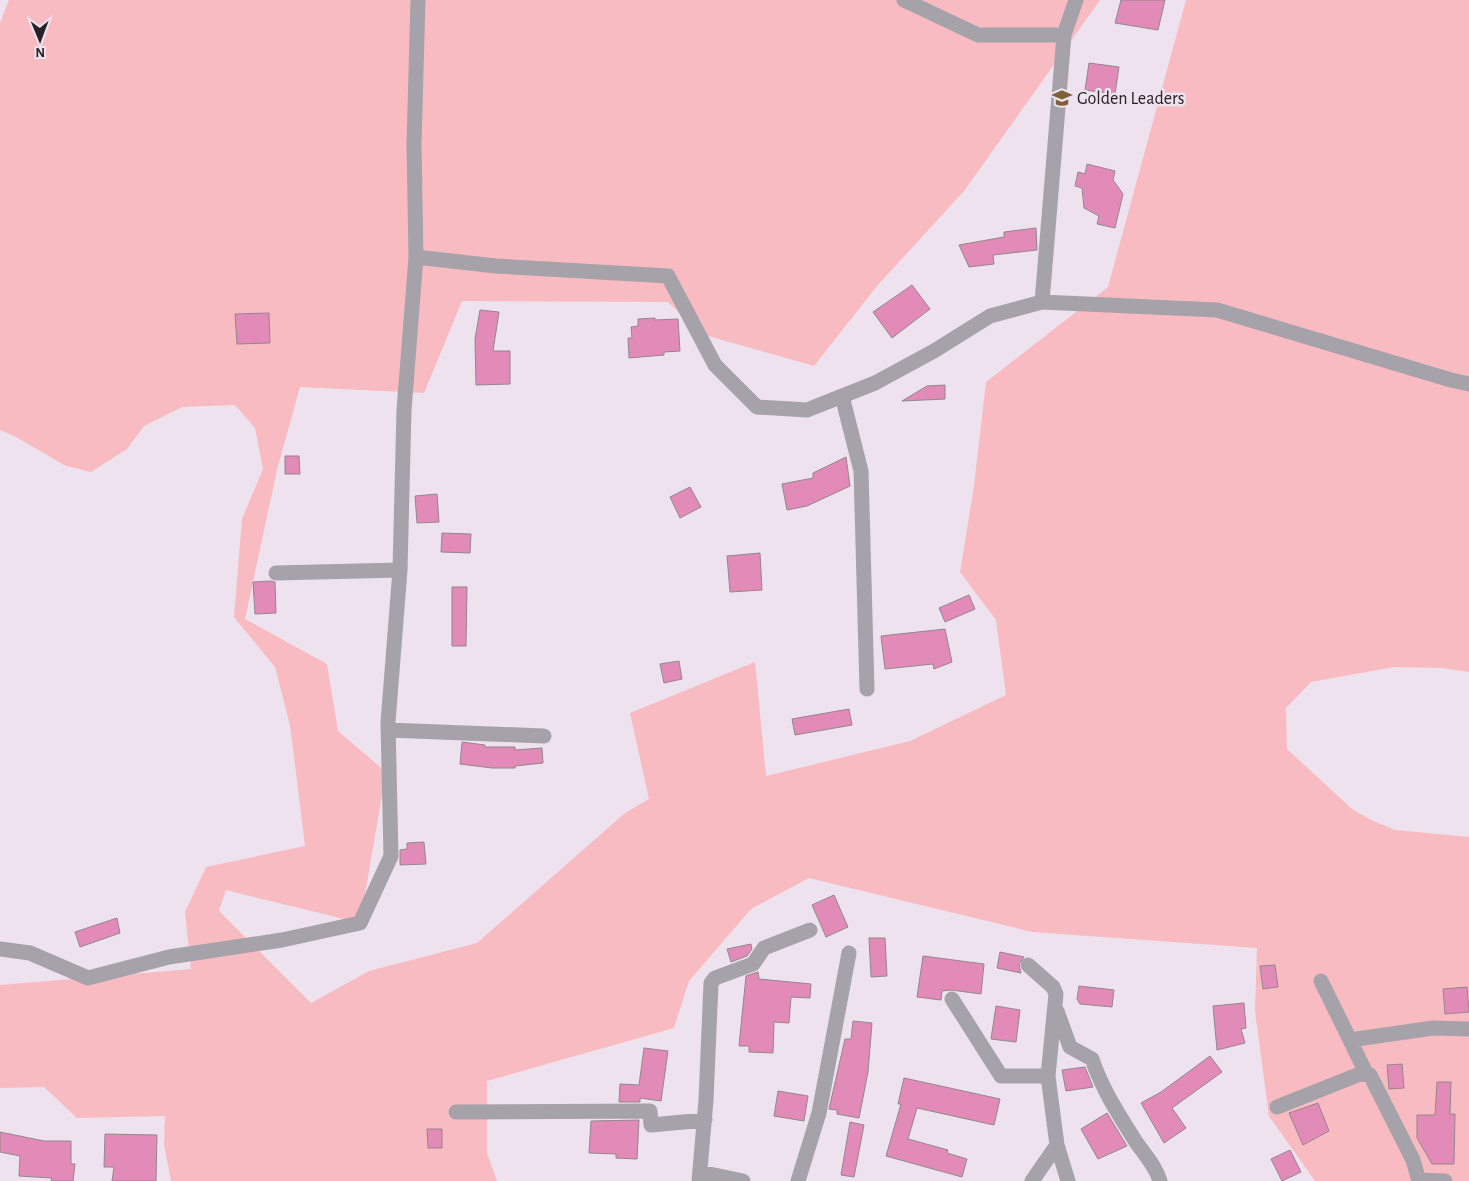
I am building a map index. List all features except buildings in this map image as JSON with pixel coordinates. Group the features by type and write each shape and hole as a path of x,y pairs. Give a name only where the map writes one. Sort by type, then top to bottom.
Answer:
{"street":[{"path":"0,949 30,953 88,978 169,957 282,940 360,923 390,856 388,730 400,570 404,410 416,257 414,144 418,0"},
{"path":"904,0 978,36 1064,35"},
{"path":"1042,302 1064,35 1076,0"},
{"path":"416,257 496,266 668,276 715,364 756,407 807,410 875,383 925,356 990,316 1042,302 1217,310 1469,384"},
{"path":"842,396 861,471 868,689"},
{"path":"276,573 400,570"},
{"path":"388,730 544,736"},
{"path":"743,1181 699,1176 705,1120 711,983 715,978 753,964 764,948 810,930"},
{"path":"798,1181 819,1113 849,953"},
{"path":"1028,965 1053,987 1056,1007 1070,1046 1092,1060 1100,1084 1137,1143 1154,1166 1160,1181"},
{"path":"1320,981 1366,1073 1370,1075 1413,1160 1419,1180 1445,1181"},
{"path":"952,999 1001,1076 1048,1076"},
{"path":"1056,1007 1048,1076 1057,1145 1068,1181"},
{"path":"1350,1040 1433,1028 1469,1029"},
{"path":"1277,1107 1366,1073"},
{"path":"456,1112 650,1111 651,1125 705,1120"},
{"path":"1032,1181 1057,1145"}],"shaded area":[{"path":"9,0 1100,0 964,191 877,286 814,366 701,334 668,302 462,301 424,393 300,387 277,470 245,619 327,664 338,731 386,772 360,923 226,890 219,911 311,1003 369,971 477,943 625,813 649,799 630,713 755,662 766,776 910,741 1006,695 996,620 960,572 974,486 986,382 1108,287 1186,0 1469,0 1469,672 1441,668 1394,667 1311,682 1286,708 1287,749 1352,809 1371,820 1395,830 1469,837 1469,1181 1315,1181 1269,1116 1255,1011 1257,948 1032,932 809,878 751,909 689,981 674,1028 487,1081 487,1153 497,1181 171,1181 164,1145 165,1116 77,1118 44,1087 0,1088 0,985 191,969 185,912 206,867 305,846 290,725 275,667 234,617 242,519 263,469 255,428 235,405 182,407 144,426 127,449 91,472 66,466 16,437 0,430 0,23"}],"place":[{"name":"Golden Leaders","path":"1062,98"}]}
